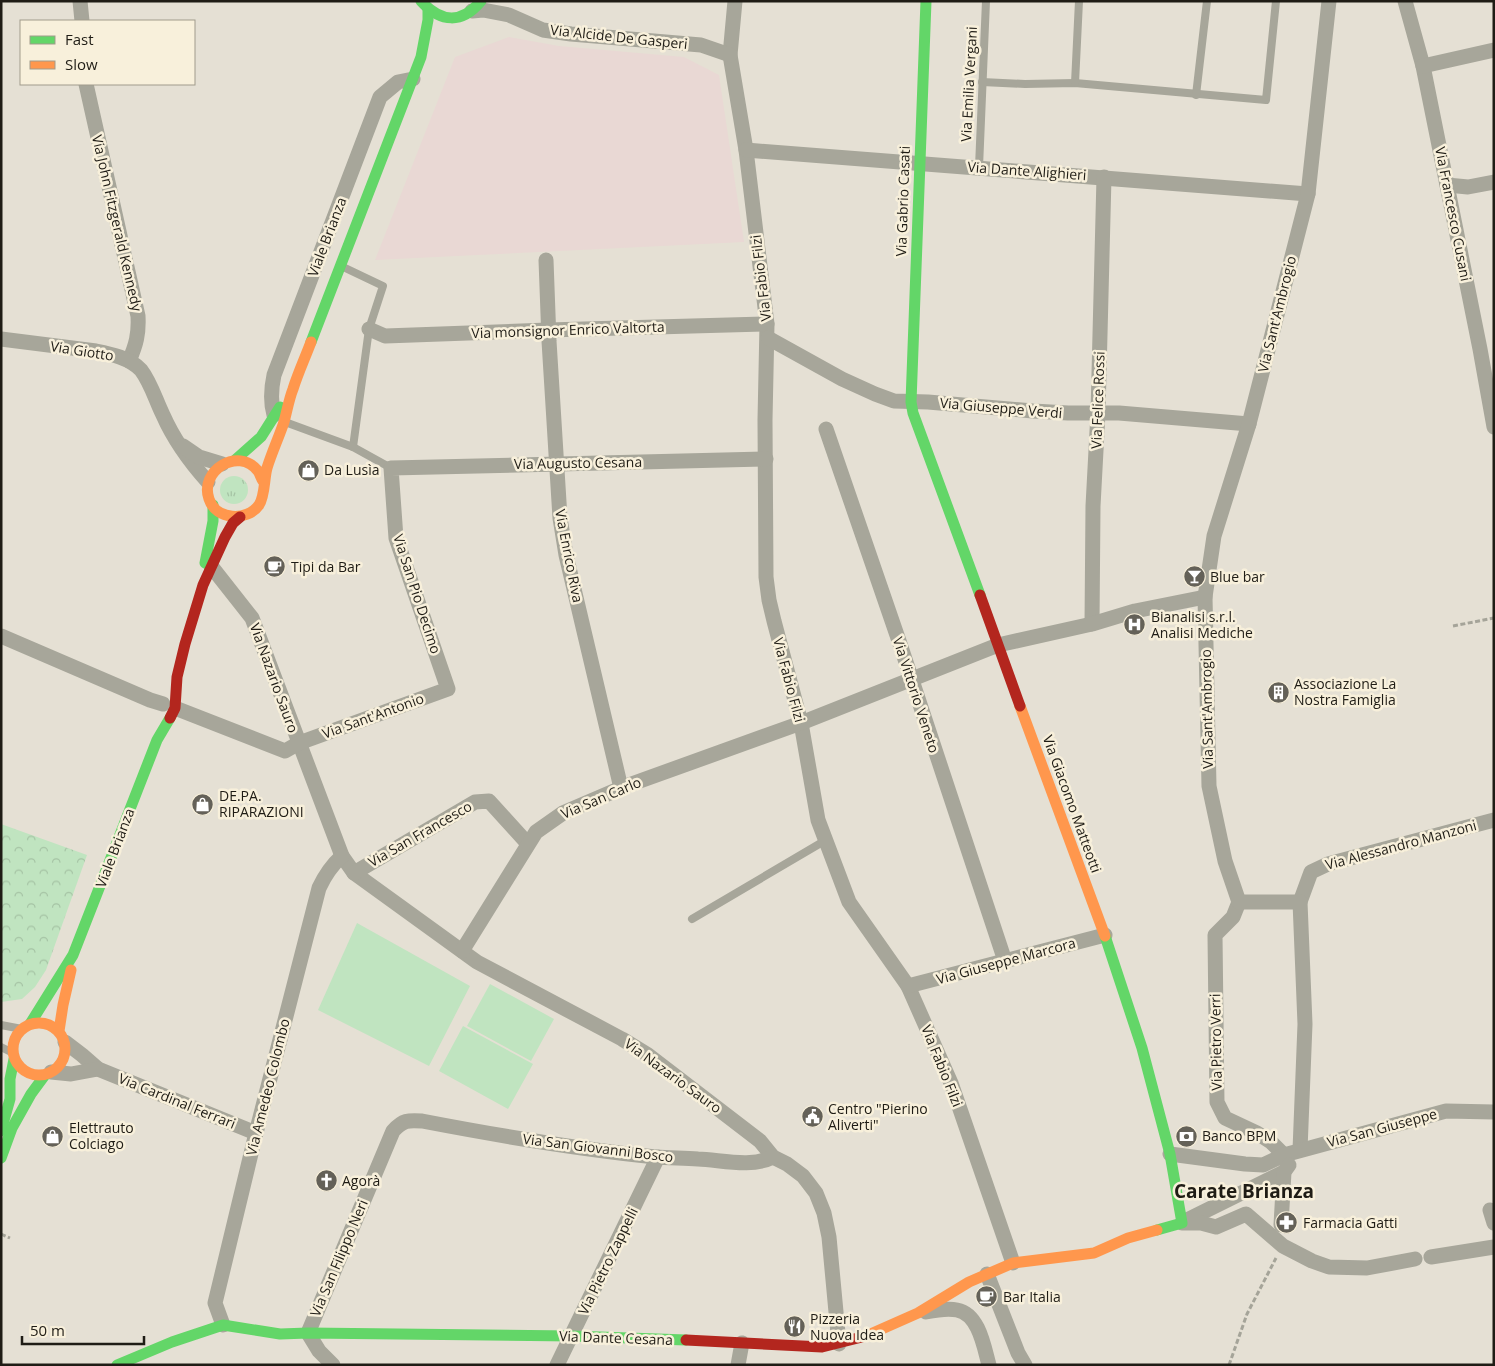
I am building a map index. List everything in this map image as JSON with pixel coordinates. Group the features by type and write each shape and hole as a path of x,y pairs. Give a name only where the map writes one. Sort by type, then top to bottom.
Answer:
{"street":[{"path":"80,1 82,20"},
{"name":"Via Alcide De Gasperi","path":"495,1 509,15"},
{"name":"Via Fabio Filzi","path":"735,1 730,56 746,150 768,331 766,576 769,600 801,723 818,820 849,902 908,986 951,1083 1013,1264"},
{"name":"Via Gabrio Casati","path":"911,402 926,1"},
{"name":"Via Francesco Cusani","path":"1405,1 1423,66 1447,185 1487,348 1494,427"},
{"name":"Via Sant'Ambrogio","path":"1238,902 1225,862 1209,786 1205,597 1214,536 1249,424 1308,194 1329,4"},
{"name":"Viale Brianza","path":"421,57 450,18 438,16 424,6"},
{"name":"Viale Brianza","path":"1,1131 10,1098 10,1079 14,1056 13,1044 16,1036 26,1026 73,956 169,706 185,644 203,586 233,523 251,512 259,504 264,493 263,481 279,418 293,388 421,57 428,20 424,6"},
{"path":"450,18 464,16 477,6"},
{"name":"Via Alcide De Gasperi","path":"477,6 483,10 509,15 544,30 701,45 730,56"},
{"path":"1423,66 1494,50"},
{"name":"Viale Brianza","path":"279,418 272,406 271,390 274,375 380,97 398,82 412,79"},
{"name":"Via John Fitzgerald Kennedy","path":"86,85 138,316 139,329 137,340 129,361"},
{"name":"Via Dante Alighieri","path":"746,150 1308,194"},
{"name":"Via Felice Rossi","path":"1092,624 1092,506 1098,413 1104,177"},
{"path":"1447,185 1468,187 1494,182"},
{"name":"Via Enrico Riva","path":"546,260 548,330 560,518 566,555 621,788"},
{"name":"Via monsignor Enrico Valtorta","path":"369,330 385,336 548,330 768,331"},
{"name":"Via Giuseppe Verdi","path":"768,331 842,378 874,394 894,401 1033,411 1118,413 1249,424"},
{"name":"Via Giotto","path":"1,339 96,351 129,361 141,370 176,439 190,462 208,482"},
{"name":"Via Giacomo Matteotti","path":"911,402 913,413 1105,935 1142,1048 1170,1154 1182,1223"},
{"name":"Viale Brianza","path":"203,586 207,548 213,521 212,505 207,490 211,474 261,437 279,418"},
{"name":"Via Vittorio Veneto","path":"826,429 1005,961"},
{"name":"Via Giotto","path":"176,439 187,450 199,457 228,462"},
{"name":"Via Augusto Cesana","path":"391,468 766,459"},
{"path":"228,462 247,462 257,470 263,481"},
{"name":"Via San Pio Decimo","path":"391,468 396,538 448,689"},
{"path":"212,505 220,512 229,516 240,517"},
{"name":"Via Nazario Sauro","path":"212,566 252,618 342,856 354,872 484,966 622,1039 648,1055 760,1141 773,1157 803,1176 816,1193 824,1213 830,1237 839,1344"},
{"name":"Via San Carlo","path":"462,951 482,922 536,832 563,813 621,788 801,723 998,645 1092,624 1135,611 1205,597"},
{"name":"Via Sant'Antonio","path":"1,636 150,700 284,751 299,743 448,689"},
{"name":"Via San Francesco","path":"354,872 475,802 489,801 528,844"},
{"name":"Via Alessandro Manzoni","path":"1300,902 1311,872 1328,864 1494,820"},
{"name":"Via Amedeo Colombo","path":"223,1325 215,1302 256,1133 319,888 330,869 342,856"},
{"path":"1182,1223 1284,1172 1300,1150 1305,1024 1300,902 1238,902"},
{"name":"Via Pietro Verri","path":"1238,902 1233,917 1215,936 1217,1102 1225,1118 1257,1133 1271,1142 1284,1155"},
{"name":"Via Giuseppe Marcora","path":"908,986 1105,935"},
{"name":"Viale Brianza","path":"1,1158 12,1128 31,1094 63,1060 63,1005 73,956"},
{"path":"26,1026 38,1022 45,1023 53,1026 62,1036"},
{"name":"Via Cardinal Ferrari","path":"62,1036 98,1069 256,1133"},
{"path":"14,1056 24,1070 38,1075 71,1074 98,1069"},
{"name":"Via San Giuseppe","path":"1170,1154 1263,1165 1300,1150 1446,1111 1494,1112"},
{"name":"Via San Filippo Neri","path":"308,1333 393,1131 399,1124 408,1120 422,1121"},
{"name":"Via San Giovanni Bosco","path":"422,1121 529,1141 658,1157 750,1163 766,1161 773,1157"},
{"name":"Via Pietro Zappelli","path":"557,1365 658,1157"},
{"path":"1281,1225 1284,1172"},
{"path":"1182,1223 1201,1223 1216,1227 1246,1214 1283,1246 1312,1261 1329,1267 1367,1268 1415,1260"},
{"name":"Via Dante Cesana","path":"223,1325 280,1334 572,1336 822,1347 864,1337 918,1313 969,1282 1013,1264 1094,1253 1128,1238 1182,1223"},
{"path":"1431,1257 1494,1247"},
{"path":"987,1274 1018,1353 1025,1365"},
{"path":"969,1282 963,1291 958,1310 976,1325 989,1365"},
{"name":"Via Dante Cesana","path":"918,1313 940,1309 958,1310"},
{"path":"117,1365 172,1342 223,1325"},
{"path":"308,1333 319,1351 333,1365"},
{"path":"738,1365 742,1343"}],"lane":[{"name":"Via Emilia Vergani","path":"979,167 986,1"},
{"path":"1075,83 1079,1"},
{"path":"1196,95 1206,1"},
{"path":"982,82 1025,84 1075,83 1266,100 1276,1"},
{"path":"340,266 383,286 369,330 353,447"},
{"path":"279,418 353,447 391,468"},
{"path":"692,919 826,840"},
{"path":"1,1024 26,1026"},
{"path":"1,1047 14,1056"}],"path":[{"path":"1453,626 1494,618"},
{"path":"1,1234 10,1238"},
{"path":"1229,1365 1247,1314 1283,1246"}],"shaded area":[{"path":"509,37 559,46 684,57 719,75 744,242 375,260 455,57"}],"green space":[{"path":"234,476 244,480 248,490 244,500 234,504 224,500 220,490 224,480"},
{"path":"1,824 87,855 46,970 35,987 22,999 1,1002"},
{"path":"357,923 470,986 429,1066 318,1010"},
{"path":"490,984 554,1019 531,1061 467,1026"},
{"path":"463,1026 533,1064 508,1109 439,1071"}],"traffic: fast":[{"path":"421,1 436,14 451,18 466,14 481,1"},
{"path":"926,1 911,402 913,413 980,595"},
{"path":"311,342 421,57 428,10"},
{"path":"235,460 261,437 280,407"},
{"path":"205,563 213,521 213,505"},
{"path":"30,1024 73,955 157,740 170,718"},
{"path":"1105,936 1142,1048 1170,1154 1182,1223 1157,1230"},
{"path":"1,1131 10,1099 10,1079 14,1059"},
{"path":"1,1158 12,1128 31,1094 45,1075"},
{"path":"117,1365 172,1342 223,1325 280,1334 572,1336 686,1340"}],"traffic: slow":[{"path":"263,481 258,471 250,464 231,461 222,465 210,479 207,489 209,499 218,511 232,516 247,514 259,505 267,468 284,422 290,397 311,342"},
{"path":"1020,706 1105,936"},
{"path":"59,1031 71,970"},
{"path":"34,1023 44,1023 58,1030 65,1044 65,1049 65,1054 58,1068 44,1075 34,1075 24,1071 17,1064 13,1054 13,1044 17,1034 24,1027 34,1023"},
{"path":"866,1336 918,1313 969,1282 1013,1263 1094,1253 1128,1238 1157,1230"}],"traffic: jam":[{"path":"170,718 175,708 177,677 185,644 203,585 225,537 233,523 240,517"},
{"path":"980,595 1020,706"},
{"path":"686,1340 822,1347 866,1336"}],"place":[{"name":"Da Lusìa","path":"308,470"},
{"name":"Tipi da Bar","path":"275,567"},
{"name":"Blue bar","path":"1194,577"},
{"name":"Bianalisi s.r.l. Analisi Mediche","path":"1135,625"},
{"name":"Associazione La Nostra Famiglia","path":"1278,692"},
{"name":"DE.PA. RIPARAZIONI","path":"203,804"},
{"name":"Centro \"Pierino Aliverti\"","path":"812,1117"},
{"name":"Elettrauto Colciago","path":"53,1136"},
{"name":"Banco BPM","path":"1186,1136"},
{"name":"Agorà","path":"326,1181"},
{"name":"Farmacia Gatti","path":"1287,1223"},
{"name":"Bar Italia","path":"987,1297"},
{"name":"Pizzeria Nuova Idea","path":"794,1327"}],"district":[{"name":"Carate Brianza","path":"1244,1191"}]}
